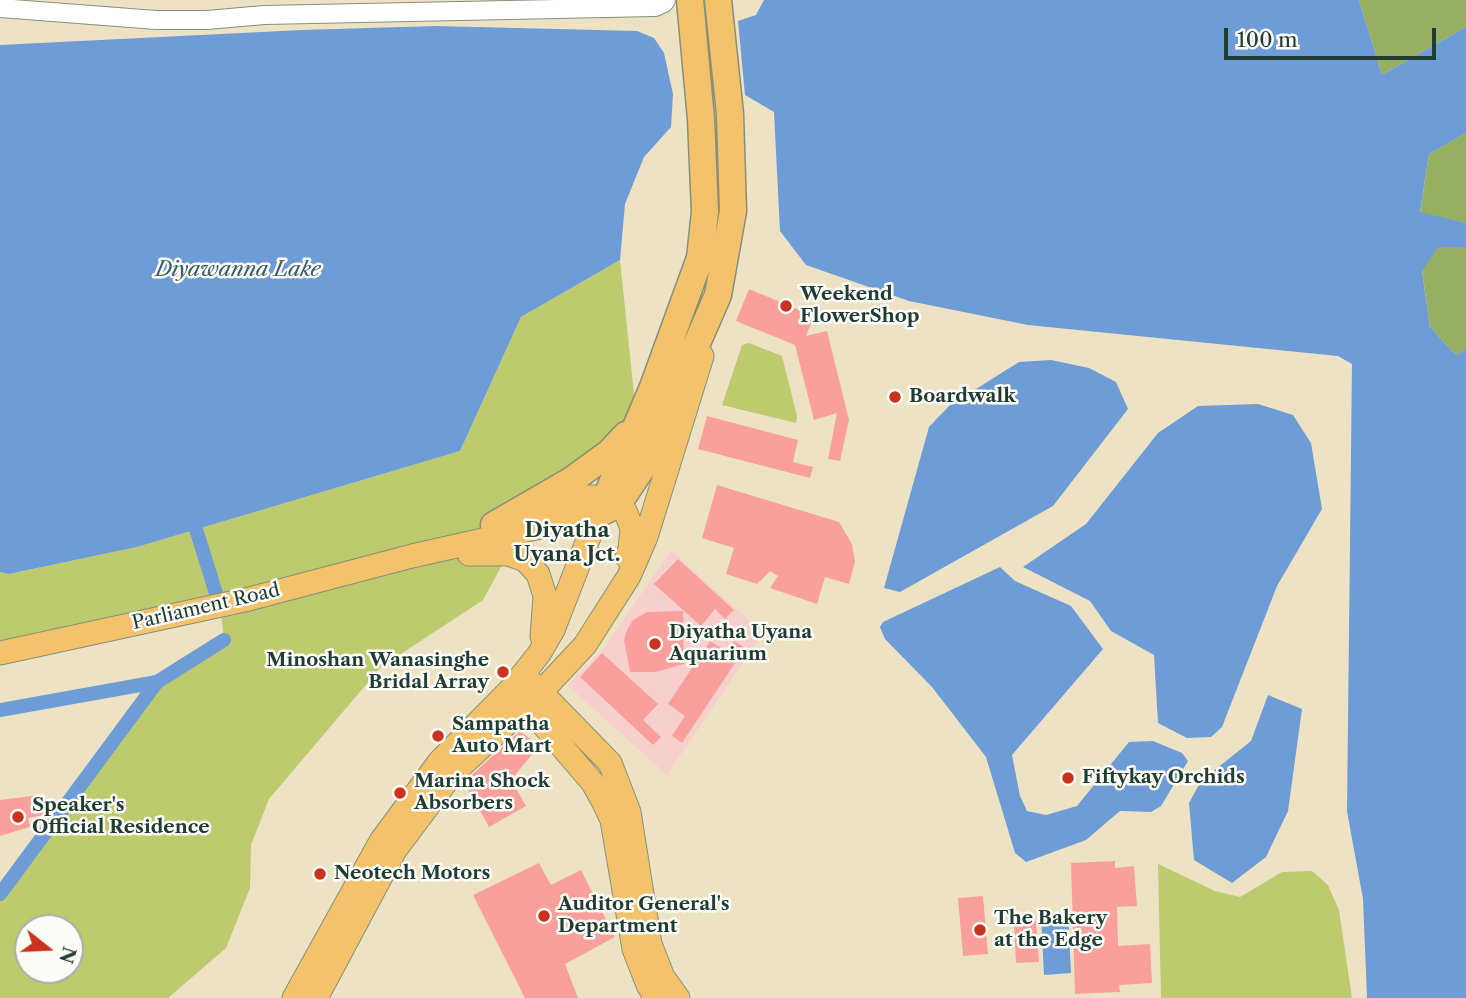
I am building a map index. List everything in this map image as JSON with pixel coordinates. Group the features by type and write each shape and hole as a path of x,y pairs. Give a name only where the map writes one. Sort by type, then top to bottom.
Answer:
{"highway":[{"path":"607,505 644,465 718,295 733,211 730,114 718,1"},
{"path":"607,505 699,258 705,212 701,119 682,2"},
{"path":"494,525 598,463 637,424"}],"main road":[{"path":"294,998 381,841 440,761 585,645 629,576 646,537 705,347 718,295"},
{"name":"Parliament Road","path":"412,556 494,525 583,497 607,505"},
{"path":"539,654 553,630 607,505 625,511 632,528 630,549 601,621"},
{"name":"Parliament Road","path":"0,653 249,599 607,505"},
{"path":"316,998 395,850 453,775 526,690 539,654 544,627 545,596 538,573 525,560 508,554 494,553 412,556"},
{"path":"526,690 593,783 612,820 634,949 656,998"},
{"path":"526,690 610,763 629,812 650,944 663,977 678,998"}],"street":[{"path":"0,8 156,20 207,20 264,15 654,6 682,2"}],"shaded area":[{"path":"671,550 763,633 667,775 567,685 606,646"}],"green space":[{"path":"1359,0 1466,0 1466,27 1382,75"},
{"path":"1466,133 1466,223 1420,213 1429,154"},
{"path":"1438,246 1466,247 1466,349 1456,355 1430,327 1422,270"},
{"path":"620,260 637,423 494,525 508,554 483,600 381,667 269,799 251,845 250,888 226,948 168,998 0,998 0,894 157,682 224,640 220,605 0,653 0,572 9,574 137,547 460,451 521,317"},
{"path":"749,343 782,356 797,416 796,423 722,405 742,345"},
{"path":"1158,864 1215,891 1240,897 1282,872 1312,871 1328,885 1339,910 1352,998 1161,998"}],"water":[{"path":"764,0 1359,0 1382,75 1466,27 1466,133 1429,154 1420,212 1466,223 1466,247 1438,247 1422,271 1430,327 1456,355 1466,349 1466,998 1367,998 1363,899 1347,811 1352,364 1338,356 1028,325 909,301 806,265 780,231 774,112 745,95 738,21 756,15"},
{"name":"Diyawanna Lake","path":"436,26 637,31 654,38 664,53 673,94 671,127 644,157 625,204 620,260 521,317 460,451 137,547 9,574 0,572 0,45"},
{"path":"1051,360 1089,368 1116,382 1128,409 1053,506 900,592 884,588 929,427 949,406 1019,362"},
{"path":"1258,404 1293,415 1311,443 1322,509 1277,586 1222,727 1211,737 1187,738 1158,723 1154,655 1111,631 1090,601 1023,567 1086,524 1158,433 1198,406"},
{"path":"1000,567 1015,581 1071,606 1103,649 1012,755 1020,796 1027,811 1046,815 1077,806 1129,742 1153,741 1182,753 1188,761 1161,806 1151,812 1120,811 1086,840 1026,862 1015,853 986,757 932,687 885,639 880,627 883,622"},
{"path":"1268,695 1302,709 1288,811 1266,857 1232,883 1194,860 1189,803 1201,781 1251,741"},
{"path":"1068,913 1071,973 1044,975 1041,915"}],"building":[{"path":"749,289 814,316 806,336 827,331 849,420 840,461 828,459 837,413 814,420 795,345 736,321"},
{"path":"707,416 798,440 793,462 813,467 810,478 698,449"},
{"path":"717,485 839,522 852,544 855,562 849,584 825,577 817,604 770,588 778,576 770,571 757,584 726,574 734,548 702,538"},
{"path":"678,559 734,610 725,619 715,609 701,626 654,584"},
{"name":"Diyatha Uyana Aquarium","path":"683,611 684,664 656,672 630,672 624,640 633,620 647,612"},
{"path":"710,641 727,652 734,641 745,648 682,743 672,736 685,716 668,704"},
{"path":"602,653 658,704 643,720 661,737 653,745 580,677"},
{"path":"520,731 539,746 511,780 526,806 489,827 464,782"},
{"name":"Speaker's Official Residence","path":"40,795 45,815 28,818 30,827 0,836 0,800"},
{"path":"1115,861 1115,868 1134,866 1137,906 1117,907 1118,946 1150,944 1152,983 1119,985 1120,992 1075,994 1071,863"},
{"name":"Auditor General's Department","path":"539,863 551,885 581,870 615,937 565,964 578,998 525,998 473,895"},
{"path":"983,896 988,954 963,956 958,898"},
{"path":"1036,921 1039,962 1016,963 1014,923"}],"waterway":[{"path":"196,529 219,603"},
{"path":"0,894 157,682 224,640"},
{"path":"0,710 157,682"}],"place":[{"name":"Weekend FlowerShop","path":"786,306"},
{"name":"Boardwalk","path":"895,397"},
{"name":"Diyatha Uyana Aquarium","path":"655,644"},
{"name":"Minoshan Wanasinghe Bridal Array","path":"503,672"},
{"name":"Sampatha Auto Mart","path":"438,736"},
{"name":"Fiftykay Orchids","path":"1068,778"},
{"name":"Marina Shock Absorbers","path":"400,793"},
{"name":"Speaker's Official Residence","path":"18,817"},
{"name":"Neotech Motors","path":"320,874"},
{"name":"Auditor General's Department","path":"544,916"},
{"name":"The Bakery at the Edge","path":"980,930"}],"district":[{"name":"Diyatha Uyana Jct.","path":"567,543"}]}
